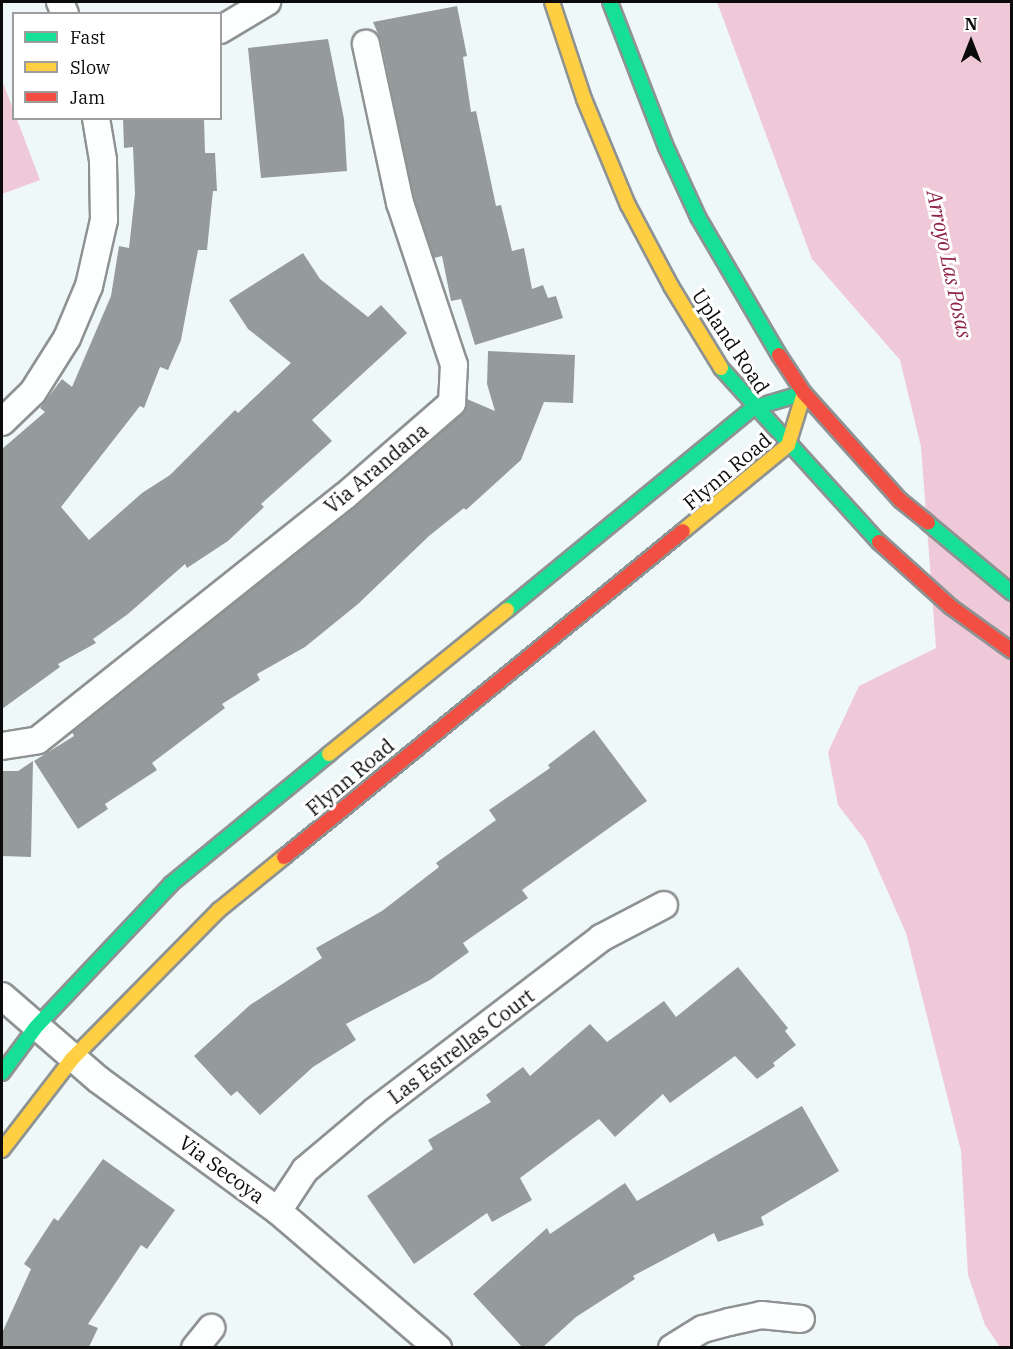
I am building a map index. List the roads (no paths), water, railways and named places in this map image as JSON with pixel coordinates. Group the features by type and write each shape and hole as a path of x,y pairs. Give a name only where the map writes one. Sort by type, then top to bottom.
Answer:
{"main road":[{"name":"Upland Road","path":"552,2 584,99 628,205 704,343 753,408 898,561 951,607 1011,651"},
{"name":"Upland Road","path":"610,2 666,147 698,217 740,294 804,393 900,500 1011,593"},
{"name":"Flynn Road","path":"2,1073 36,1027 171,884 753,408 804,393"},
{"name":"Flynn Road","path":"2,1150 72,1059 219,910 788,445 804,393"}],"street":[{"path":"222,29 267,2"},
{"name":"Via Arandana","path":"2,746 38,740 300,532 452,403 454,365 400,202 366,44"},
{"path":"2,422 33,392 68,338 89,286 104,220 103,160 96,120"},
{"name":"Las Estrellas Court","path":"278,1211 305,1170 375,1112 602,938 664,905"},
{"name":"Via Secoya","path":"2,996 72,1059 278,1211 438,1347"},
{"path":"672,1347 702,1329 729,1322 761,1316 801,1319"},
{"path":"195,1347 211,1328"}],"water":[{"name":"Arroyo Las Posas","path":"717,2 1011,2 1011,1347 1000,1347 985,1325 968,1275 961,1151 906,933 865,840 838,805 828,752 859,686 936,648 921,447 900,360 812,259"},
{"path":"2,80 12,106 12,120 17,120 40,180 2,194"}]}
